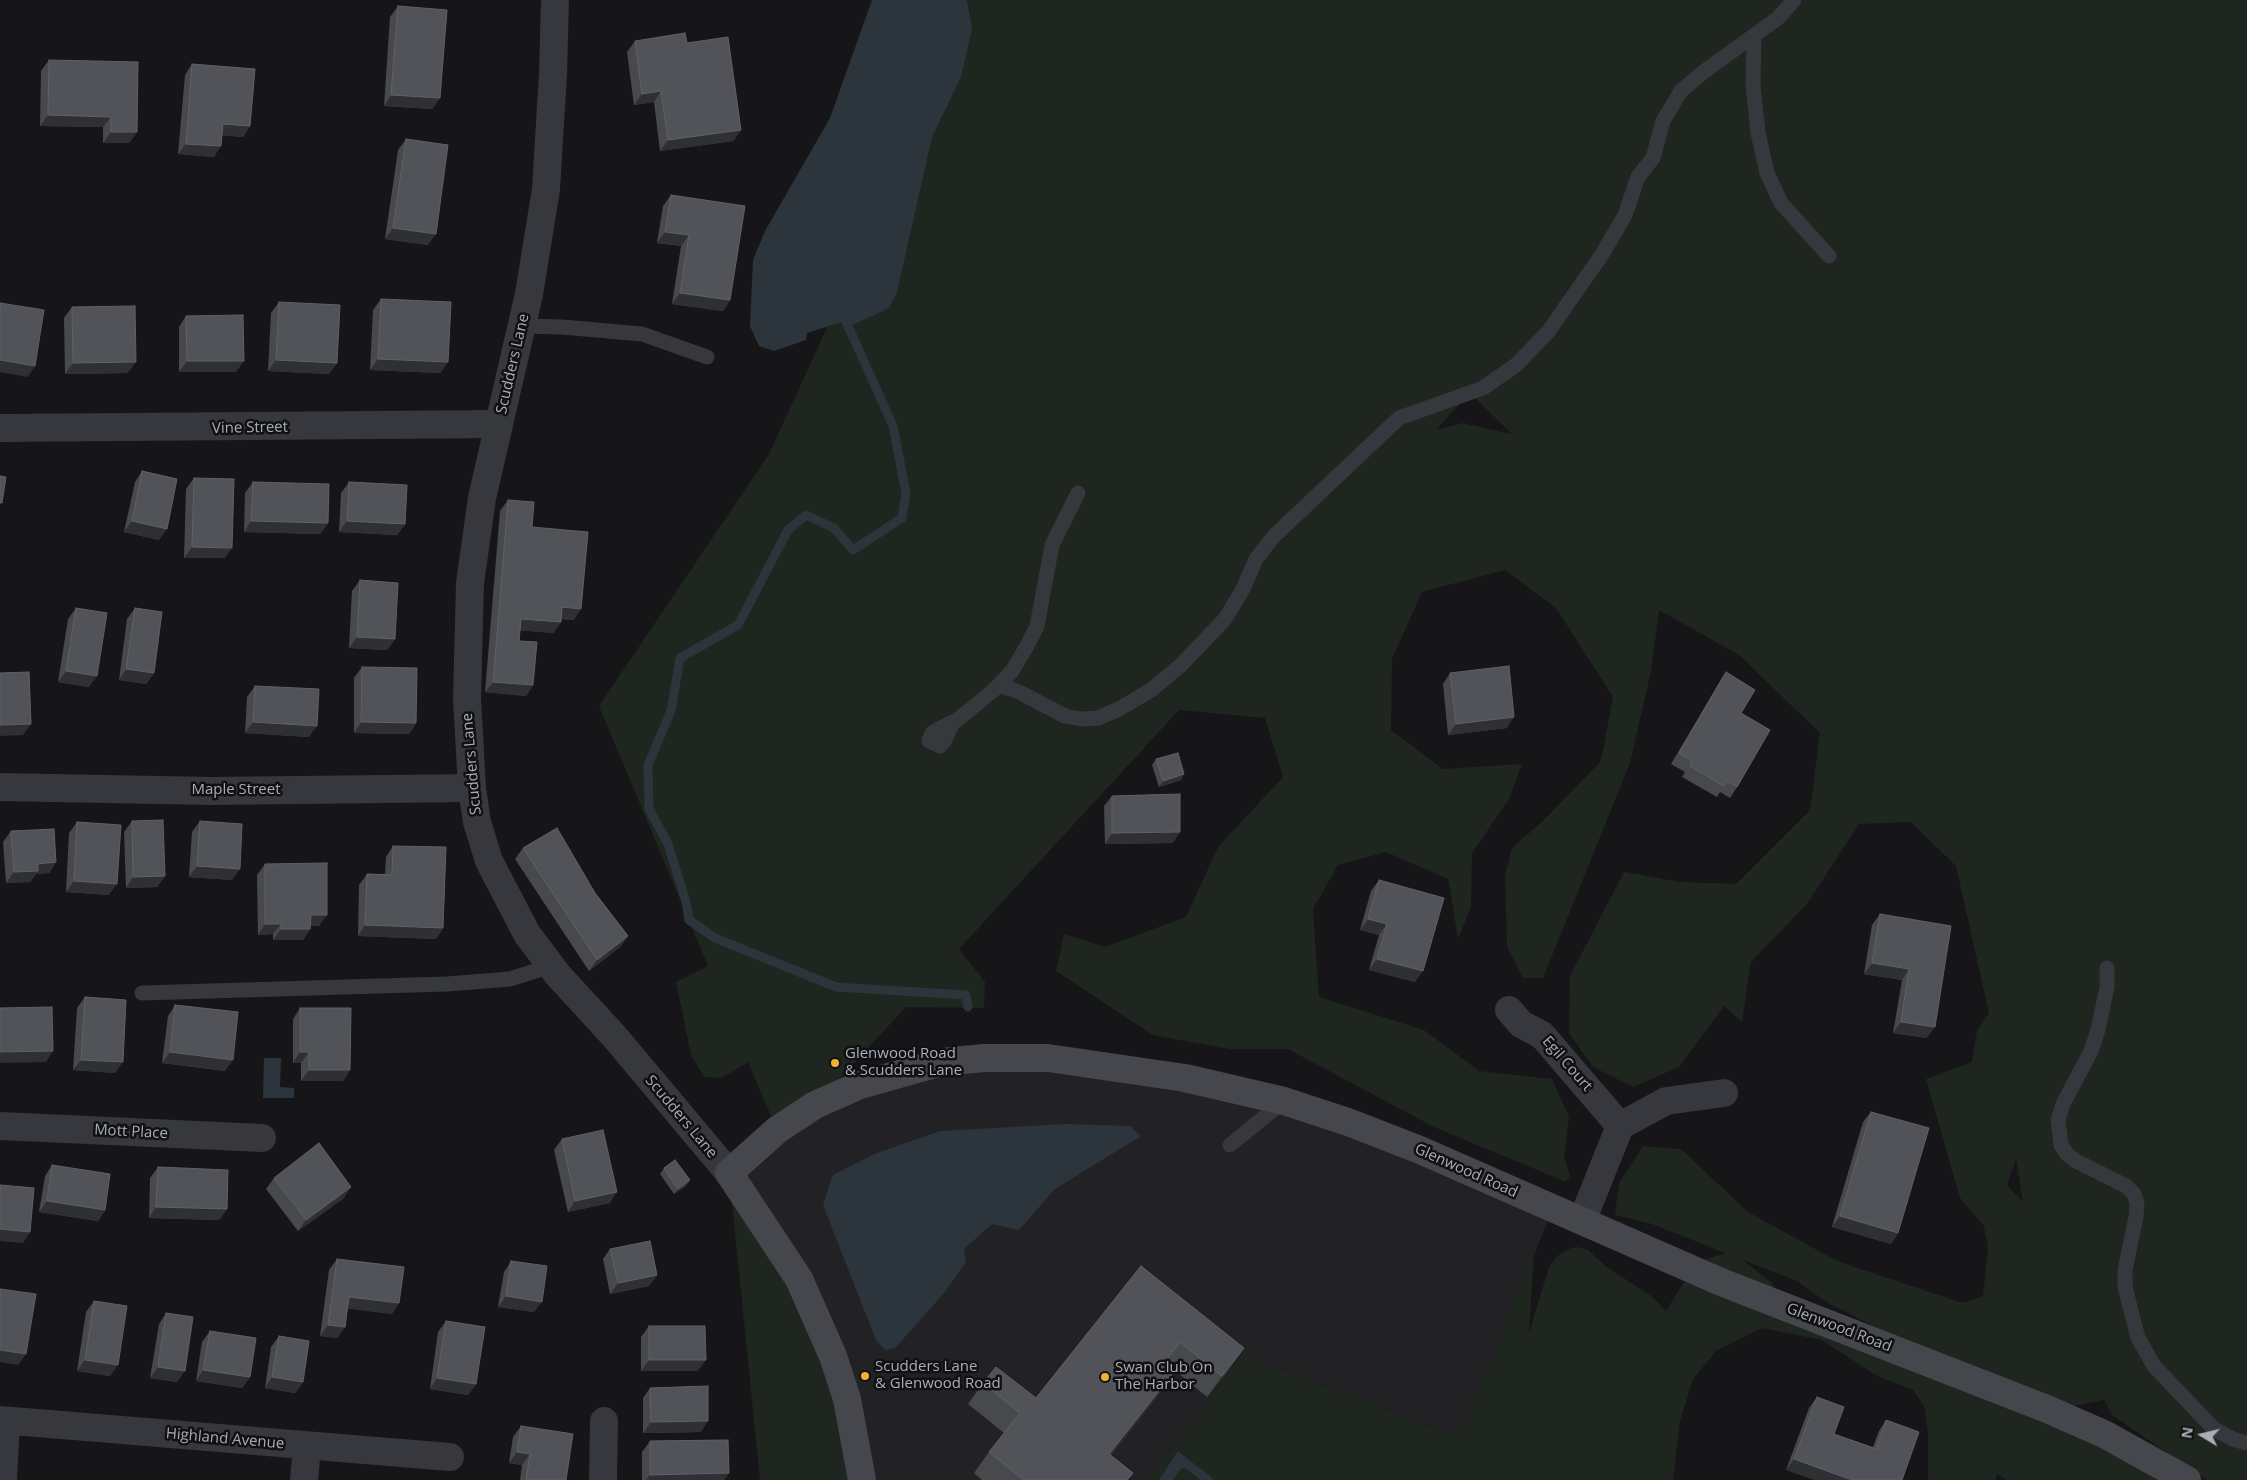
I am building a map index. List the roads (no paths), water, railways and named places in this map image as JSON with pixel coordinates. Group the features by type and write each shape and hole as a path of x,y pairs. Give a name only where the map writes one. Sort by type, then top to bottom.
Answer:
{"main road":[{"name":"Glenwood Road","path":"729,1173 777,1130 815,1105 860,1084 942,1062 984,1058 1048,1058 1185,1078 1284,1101 1420,1150 1721,1282 2047,1409 2104,1434 2187,1480"},
{"name":"Scudders Lane","path":"729,1173 799,1279 833,1356 847,1399 862,1480"}],"street":[{"name":"Scudders Lane","path":"555,0 546,189 522,326 482,498 470,582 467,700 472,788 478,822 489,861 527,934 551,966 614,1036 729,1173"},
{"name":"Vine Street","path":"0,428 183,429 499,424"},
{"name":"Maple Street","path":"0,787 211,790 472,788"},
{"name":"Egil Court","path":"1509,1010 1521,1024 1542,1034 1620,1126"},
{"path":"1582,1222 1620,1126 1666,1101 1724,1093"},
{"name":"Mott Place","path":"0,1126 262,1138"},
{"path":"603,1480 604,1420"},
{"path":"3,1421 3,1480"},
{"name":"Highland Avenue","path":"3,1421 450,1456"},
{"path":"304,1480 307,1446"}],"lane":[{"path":"999,685 1019,692 1065,716 1080,719 1098,718 1119,709 1151,690 1180,665 1225,619 1243,590 1256,560 1274,536 1398,418 1483,388 1516,365 1548,332 1603,254 1625,215 1638,177 1652,158 1669,108 1681,91 1702,73 1778,18 1794,0"},
{"path":"1754,36 1754,94 1758,133 1767,173 1781,203 1829,256"},
{"path":"522,326 562,327 642,334 707,357"},
{"path":"953,722 974,708 1012,672 1037,626 1052,545 1078,493"},
{"path":"142,993 447,984 510,979 551,966"},
{"path":"2107,968 2105,997 2098,1030 2091,1050 2063,1104 2058,1120 2061,1145 2066,1154 2076,1161 2126,1186 2134,1194 2137,1202 2136,1217 2128,1255 2125,1287 2138,1338 2154,1366 2214,1429 2235,1440 2247,1443"},
{"path":"1230,1145 1284,1101"}],"waterway":[{"path":"844,317 893,426 906,493 902,518 853,550 834,528 806,515 788,530 738,625 680,658 671,711 648,765 649,809 668,844 686,902 689,920 715,938 836,987 966,995 968,1007"},
{"path":"1187,1464 1208,1480"}],"place":[{"name":"Glenwood Road & Scudders Lane","path":"835,1063"},
{"name":"Scudders Lane & Glenwood Road","path":"865,1376"},
{"name":"Swan Club On The Harbor","path":"1105,1377"}]}
